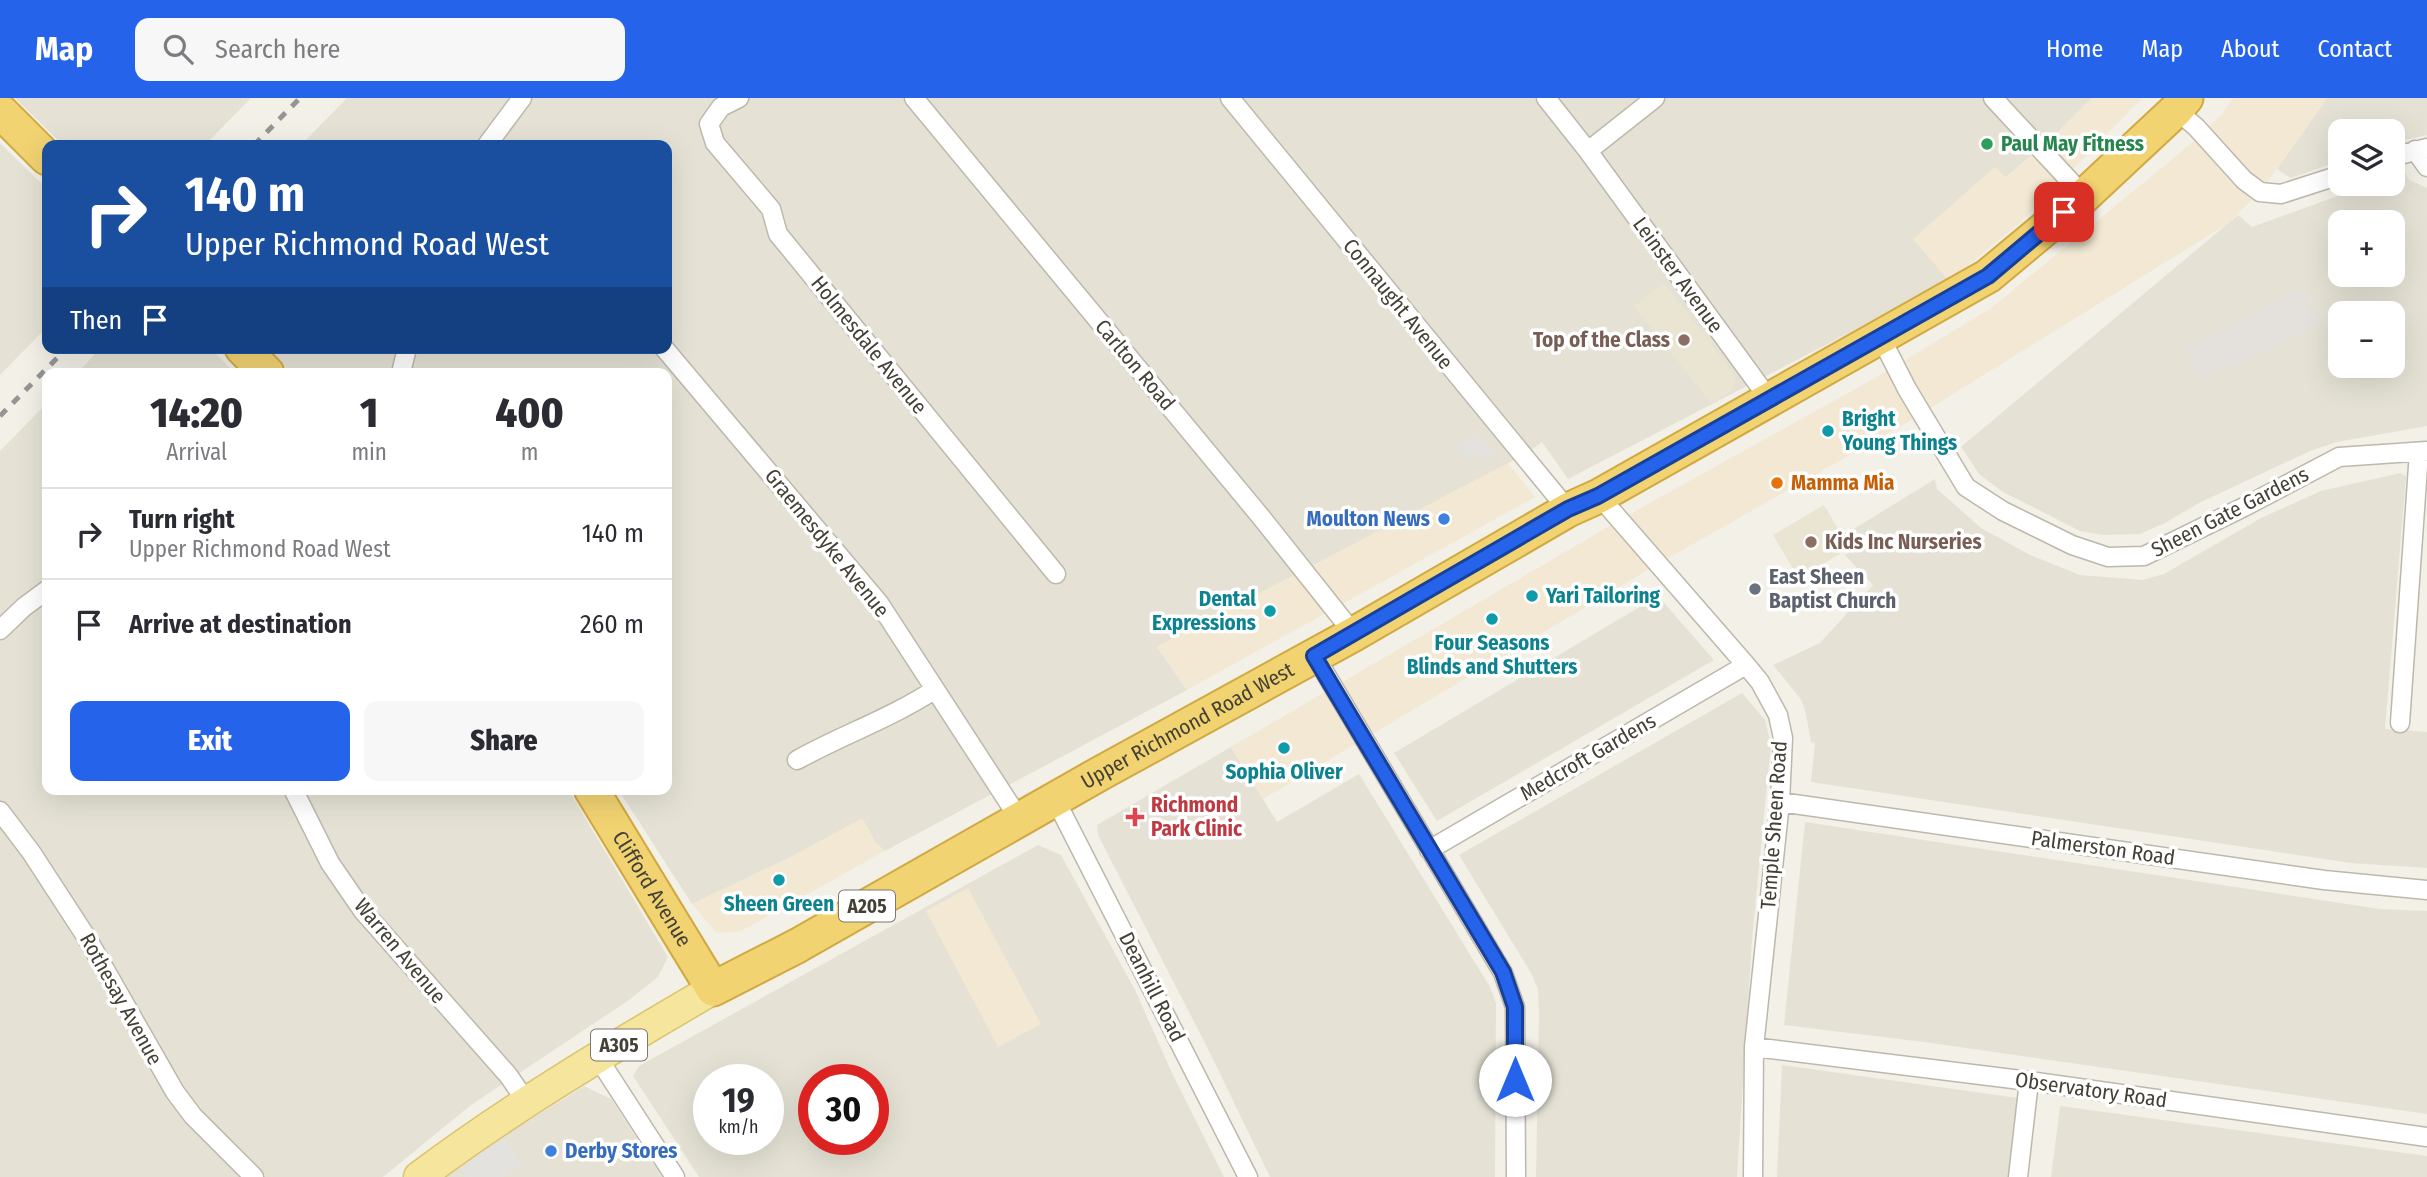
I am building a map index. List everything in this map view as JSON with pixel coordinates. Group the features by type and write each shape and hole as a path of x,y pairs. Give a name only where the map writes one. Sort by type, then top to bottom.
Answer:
{"highway":[{"name":"Upper Richmond Road West","path":"713,989 797,946 1055,799 1354,634 1568,509 1598,496 1988,276 2084,196 2181,104"},
{"path":"0,111 42,153"},
{"path":"248,354 262,368"},
{"name":"Clifford Avenue","path":"595,795 713,989"}],"main road":[{"name":"Upper Richmond Road West","path":"433,1173 526,1101 713,989"}],"street":[{"path":"493,140 522,98"},
{"name":"Holmesdale Avenue","path":"739,98 721,107 709,124 715,143 771,209 778,234 1056,574"},
{"name":"Carlton Road","path":"914,98 1252,506 1354,634"},
{"name":"Connaught Avenue","path":"1230,98 1568,509"},
{"name":"Leinster Avenue","path":"1546,98 1588,151 1769,399"},
{"path":"1588,151 1655,98"},
{"path":"1993,98 2084,196"},
{"path":"2181,104 2196,127 2244,180 2260,192 2281,194 2328,179"},
{"path":"2421,149 2427,167"},
{"name":"Sheen Gate Gardens","path":"1881,338 1907,389 1966,487 2014,516 2072,545 2108,557 2144,556 2339,457 2423,452"},
{"name":"Graemesdyke Avenue","path":"669,354 879,603 1020,820"},
{"path":"2400,723 2423,452"},
{"name":"Temple Sheen Road","path":"1598,496 1760,682 1778,715 1783,738 1780,802 1754,1047 1753,1177"},
{"path":"0,630 23,607 42,594"},
{"path":"1314,656 1503,972 1515,1007 1516,1177"},
{"name":"Medcroft Gardens","path":"1429,850 1746,665"},
{"path":"797,760 833,740 904,710 934,690"},
{"name":"Warren Avenue","path":"296,795 330,863 363,911 509,1075 526,1101"},
{"name":"Deanhill Road","path":"1055,799 1248,1177"},
{"name":"Palmerston Road","path":"1780,802 2324,880 2427,890"},
{"name":"Rothesay Avenue","path":"0,811 31,852 87,938 175,1093 193,1116 254,1177"},
{"name":"Observatory Road","path":"1754,1047 2029,1081 2427,1137"},
{"path":"598,1058 675,1177"},
{"path":"2018,1177 2029,1081"}],"shaded area":[{"path":"15,98 251,98 210,140 58,140"},
{"path":"347,98 2092,98 2055,135 2005,178 1995,167 1914,239 1949,281 1568,479 1542,442 1526,454 1157,647 1187,690 885,851 876,843 862,819 791,857 692,904 622,795 672,795 672,368 286,368 274,354 672,354 672,140 306,140"},
{"path":"2092,98 2142,98 2021,222 1949,281 1913,239 1995,167 2006,178"},
{"path":"2233,98 2327,98 2260,192 2227,224 1911,420 1658,564 1263,799 1231,747 1639,509 1877,377 1990,309 2192,143 2221,115"},
{"path":"2327,98 2427,98 2427,135 2405,140 2405,119 2328,119 2328,165 2291,178 2277,169"},
{"path":"0,143 42,184 42,332 0,375"},
{"path":"2405,174 2409,180 2427,188 2427,426 2337,442 2310,451 2140,534 2104,535 2080,531 2003,492 1979,474 1961,447 2238,215 2252,227 2338,196 2405,196"},
{"name":"Top of the Class","path":"1664,283 1734,374 1735,382 1731,391 1711,403 1634,306"},
{"path":"2304,289 2321,322 2283,344 2202,380 2185,349 2279,298"},
{"path":"95,354 216,354 230,368 82,368"},
{"path":"42,408 42,795 572,795 668,957 658,977 629,1000 471,1105 383,1177 0,1177 0,451"},
{"path":"1477,433 1496,454 1485,463 1479,455 1470,461 1457,446"},
{"path":"1508,463 1535,497 1187,690 1157,647"},
{"path":"2400,473 2406,476 2385,729 2427,732 2427,868 2351,863 1811,782 1815,743 1811,742 1805,709 1800,698 1773,665 1820,643 1873,585 1845,555 1854,549 1844,535 1935,479 1937,489 1981,528 2030,555 2080,575 2143,580 2164,574 2261,518 2321,491"},
{"name":"Kids Inc Nurseries","path":"1824,505 1849,548 1799,579 1773,535"},
{"path":"1658,596 1714,660 1437,821 1394,753"},
{"path":"1742,693 1765,720 1771,744 1752,939 1737,1177 1536,1177 1538,989 1459,855"},
{"path":"1231,747 1277,822 1359,774 1490,987 1496,1003 1495,1177 1270,1177 1208,1049 1098,835 1097,825"},
{"path":"862,818 876,843 885,851 741,931 717,933 692,904 791,857"},
{"path":"1805,822 2380,909 2427,911 2427,1114 1924,1042 1784,1025"},
{"path":"1038,845 1061,855 1135,990 1172,1073 1224,1177 699,1177 633,1076 639,1066"},
{"path":"968,888 1041,1024 998,1047 926,911"},
{"path":"1782,1065 2018,1098 2010,1177 1777,1177"},
{"path":"584,1086 611,1099 662,1177 446,1177 480,1151"},
{"path":"2060,1106 2427,1156 2427,1177 2051,1177"},
{"path":"503,1139 521,1164 502,1177 466,1177 460,1168"}],"railway":[{"path":"259,140 300,98"},
{"path":"47,368 61,354"},
{"path":"0,416 42,373"}],"place":[{"name":"Paul May Fitness","path":"1987,144"},
{"name":"Top of the Class","path":"1684,340"},
{"name":"Bright Young Things","path":"1828,431"},
{"name":"Mamma Mia","path":"1777,483"},
{"name":"Moulton News","path":"1444,519"},
{"name":"Kids Inc Nurseries","path":"1811,542"},
{"name":"East Sheen Baptist Church","path":"1755,589"},
{"name":"Yari Tailoring","path":"1532,596"},
{"name":"Dental Expressions","path":"1270,611"},
{"name":"Four Seasons Blinds and Shutters","path":"1492,619"},
{"name":"Sophia Oliver","path":"1284,748"},
{"name":"Richmond Park Clinic","path":"1135,817"},
{"name":"Sheen Green","path":"779,880"},
{"name":"Derby Stores","path":"551,1151"}],"route":[{"path":"1515,1080 1515,1007 1503,972 1314,656 1568,509 1598,496 1988,276 2064,212"}]}
